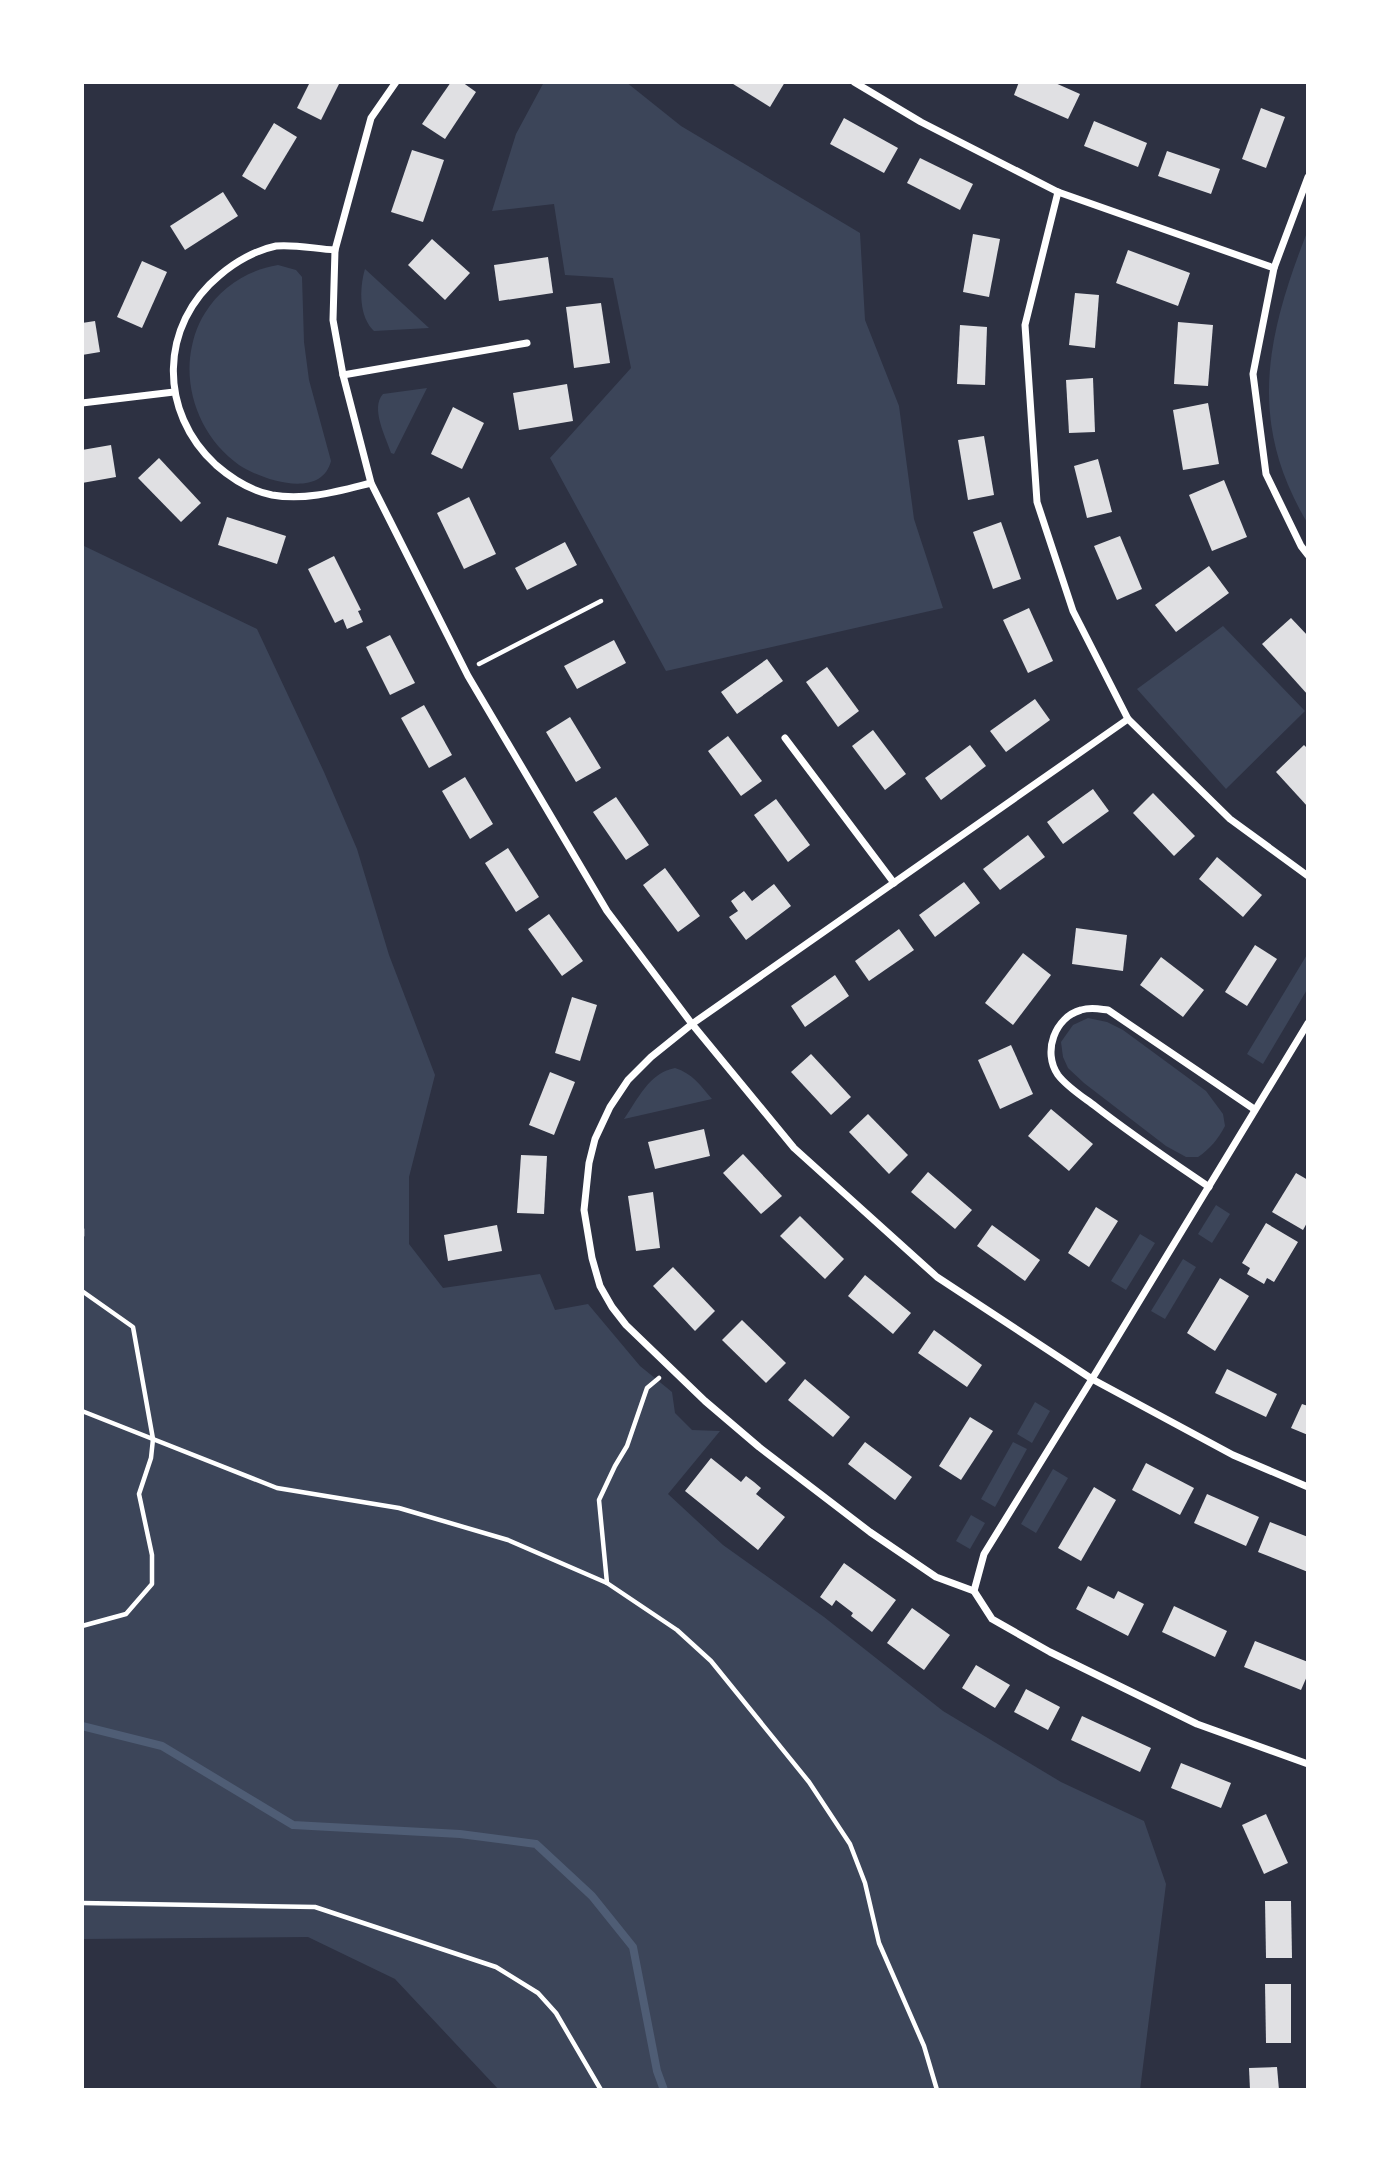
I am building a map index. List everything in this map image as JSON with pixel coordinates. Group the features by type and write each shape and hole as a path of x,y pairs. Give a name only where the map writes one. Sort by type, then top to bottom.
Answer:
{"street":[{"path":"396,82 371,118 335,250 333,320 343,375 371,483 466,671 607,911 692,1024 794,1148 937,1276 1092,1379 1233,1455 1308,1487"},
{"path":"854,82 921,122 1058,192 1274,268"},
{"path":"1308,177 1274,268 1253,374 1266,474 1308,555"},
{"path":"1058,192 1026,325 1037,502 1073,611 1128,719 1230,818 1308,876"},
{"path":"335,250 276,246 236,261 203,289 180,326 173,369 174,392 179,411 199,449 231,478 271,495 314,497 371,483"},
{"path":"343,375 527,343"},
{"path":"82,403 174,392"},
{"path":"1128,719 692,1024 651,1057 628,1080 610,1107 595,1139 588,1172 584,1210 592,1258 600,1286 612,1307 626,1325 670,1368 760,1447 870,1532 936,1577 974,1591 992,1619 1050,1652 1196,1724 1308,1764"},
{"path":"785,738 894,883"},
{"path":"1209,1187 1118,1124 1059,1076 1052,1064 1051,1051 1053,1037 1059,1025 1081,1010 1108,1010 1254,1109"},
{"path":"974,1591 984,1553 1308,1023"}],"path":[{"path":"466,671 601,601"},
{"path":"82,1229 82,1236"},
{"path":"82,1292 133,1327 153,1439 151,1458 139,1494 152,1555 152,1584 126,1614 82,1626"},
{"path":"607,1583 598,1500 627,1446 647,1388 670,1368"},
{"path":"82,1411 277,1488 399,1508 508,1540 607,1583 677,1630 711,1661 809,1782 843,1833 865,1883 879,1943 924,2046 937,2090"},
{"path":"82,1903 315,1907 496,1967 538,1993 556,2013 601,2090"}],"shaded area":[{"path":"544,82 626,82 681,126 860,233 865,320 899,406 914,519 943,608 666,671 550,458 631,368 613,278 565,275 554,204 492,211 516,134"},
{"path":"1308,230 1308,524 1289,486 1276,449 1270,413 1269,377 1282,305"},
{"path":"278,265 296,270 302,277 304,342 309,380 331,461 325,473 316,480 304,483 276,481 239,465 216,444 200,418 191,389 190,358 193,340 205,313 219,295 236,281 256,271"},
{"path":"365,269 429,328 374,331 363,311 362,285"},
{"path":"427,388 394,454 391,453 378,415 379,400 383,394"},
{"path":"82,545 257,629 357,849 389,955 435,1075 409,1177 409,1244 443,1288 540,1274 555,1310 588,1304 640,1366 672,1392 675,1413 692,1430 720,1431 668,1494 723,1545 824,1617 943,1711 1061,1782 1144,1821 1166,1884 1140,2090 499,2090 395,1979 308,1937 82,1939"},
{"path":"1223,626 1305,711 1226,789 1137,689"},
{"path":"1308,953 1308,988 1263,1064 1247,1054"},
{"path":"1088,1018 1107,1022 1123,1030 1206,1091 1223,1114 1225,1126 1206,1151 1198,1157 1186,1157 1166,1146 1068,1068 1061,1042 1073,1025"},
{"path":"675,1068 691,1077 712,1099 624,1119 651,1081"},
{"path":"1216,1205 1230,1214 1212,1243 1198,1234"},
{"path":"1140,1234 1155,1243 1126,1290 1111,1281"},
{"path":"1183,1259 1196,1267 1165,1319 1151,1311"},
{"path":"1035,1402 1050,1411 1032,1443 1017,1434"},
{"path":"1013,1442 1027,1449 995,1507 981,1499"},
{"path":"1053,1469 1068,1478 1036,1533 1021,1524"},
{"path":"971,1515 985,1523 970,1549 956,1541"}],"building":[{"path":"310,82 340,82 321,120 297,108"},
{"path":"451,82 462,82 476,92 445,139 422,124"},
{"path":"730,82 785,82 770,107"},
{"path":"1019,82 1053,82 1080,94 1068,119 1014,95"},
{"path":"1261,108 1285,117 1266,168 1242,159"},
{"path":"844,118 898,148 884,173 830,144"},
{"path":"1094,121 1147,143 1138,167 1084,146"},
{"path":"274,123 297,137 265,190 242,176"},
{"path":"412,150 444,160 423,222 391,212"},
{"path":"1167,151 1220,169 1211,194 1158,176"},
{"path":"920,158 973,184 960,210 907,183"},
{"path":"223,192 238,216 185,250 170,226"},
{"path":"973,234 1000,239 989,297 963,292"},
{"path":"432,239 470,273 445,300 408,265"},
{"path":"1128,250 1190,273 1178,306 1116,283"},
{"path":"548,257 553,293 499,301 494,265"},
{"path":"142,261 167,272 142,328 117,317"},
{"path":"1075,293 1099,295 1095,348 1069,345"},
{"path":"601,303 610,363 574,368 566,307"},
{"path":"95,321 100,352 82,355 82,323"},
{"path":"1178,322 1213,325 1208,386 1174,384"},
{"path":"960,325 987,327 985,385 957,384"},
{"path":"1093,378 1095,432 1069,433 1066,380"},
{"path":"567,384 573,421 519,430 513,393"},
{"path":"1208,403 1219,464 1183,470 1173,410"},
{"path":"453,407 484,423 462,469 431,454"},
{"path":"984,436 994,495 968,500 958,440"},
{"path":"111,445 116,477 82,483 82,450"},
{"path":"159,458 201,503 181,522 138,478"},
{"path":"1098,459 1112,512 1087,518 1074,466"},
{"path":"1224,480 1247,537 1212,551 1189,495"},
{"path":"469,497 496,554 464,569 437,513"},
{"path":"227,517 286,536 277,564 218,545"},
{"path":"1001,522 1021,579 993,589 973,532"},
{"path":"1120,536 1142,589 1117,600 1094,546"},
{"path":"565,542 577,565 527,590 515,568"},
{"path":"334,556 361,610 358,611 363,622 347,629 343,619 335,623 308,569"},
{"path":"1209,566 1229,593 1176,632 1155,605"},
{"path":"1029,608 1053,661 1028,673 1003,620"},
{"path":"1291,618 1308,636 1308,695 1262,644"},
{"path":"390,635 415,683 390,695 366,647"},
{"path":"614,640 626,663 577,689 564,666"},
{"path":"767,659 783,681 737,714 721,692"},
{"path":"827,667 859,711 838,727 806,682"},
{"path":"1035,699 1050,720 1006,752 990,731"},
{"path":"424,705 452,755 429,768 401,718"},
{"path":"570,717 601,768 576,782 546,732"},
{"path":"873,730 906,774 885,790 852,746"},
{"path":"728,736 762,781 741,796 708,751"},
{"path":"970,745 986,766 941,800 925,778"},
{"path":"1304,745 1308,749 1308,807 1276,772"},
{"path":"465,777 493,824 470,839 442,791"},
{"path":"1093,789 1109,811 1063,844 1047,822"},
{"path":"1153,793 1195,836 1174,856 1133,813"},
{"path":"616,797 649,845 626,860 593,812"},
{"path":"776,799 810,845 788,862 754,815"},
{"path":"1028,835 1045,857 1000,890 983,869"},
{"path":"508,848 539,897 516,912 485,863"},
{"path":"1217,857 1262,895 1243,917 1199,879"},
{"path":"665,868 700,916 678,932 643,885"},
{"path":"964,882 980,903 935,937 919,915"},
{"path":"774,884 791,906 746,940 729,917 738,911 731,901 744,891 752,901"},
{"path":"549,914 583,961 562,976 528,929"},
{"path":"1076,928 1127,935 1123,971 1072,964"},
{"path":"899,929 914,950 869,981 855,961"},
{"path":"1255,945 1277,959 1247,1006 1225,992"},
{"path":"1023,953 1051,975 1013,1025 985,1003"},
{"path":"1161,957 1204,990 1183,1017 1140,985"},
{"path":"835,975 849,996 805,1027 791,1006"},
{"path":"572,997 597,1005 580,1061 555,1053"},
{"path":"1011,1045 1033,1094 1000,1109 978,1060"},
{"path":"811,1054 851,1097 831,1115 791,1072"},
{"path":"550,1072 575,1082 554,1135 529,1125"},
{"path":"1051,1109 1093,1144 1069,1171 1028,1136"},
{"path":"868,1114 908,1155 889,1174 849,1132"},
{"path":"704,1129 710,1156 655,1169 648,1142"},
{"path":"743,1154 782,1196 761,1214 723,1173"},
{"path":"521,1155 547,1156 544,1214 517,1213"},
{"path":"928,1172 972,1210 955,1229 911,1192"},
{"path":"1296,1173 1308,1180 1308,1221 1303,1230 1272,1212"},
{"path":"653,1192 660,1248 636,1251 628,1196"},
{"path":"1096,1207 1118,1221 1089,1267 1068,1253"},
{"path":"800,1216 844,1259 825,1279 780,1236"},
{"path":"1266,1223 1298,1242 1274,1282 1267,1278 1264,1284 1247,1274 1250,1268 1242,1263"},
{"path":"497,1225 502,1251 448,1261 444,1235"},
{"path":"992,1225 1040,1260 1025,1281 977,1246"},
{"path":"673,1267 715,1311 695,1331 653,1286"},
{"path":"865,1275 911,1313 893,1334 848,1296"},
{"path":"1220,1278 1249,1296 1215,1351 1187,1333"},
{"path":"742,1320 786,1363 766,1383 722,1340"},
{"path":"934,1330 982,1365 967,1387 918,1353"},
{"path":"1227,1369 1277,1394 1266,1417 1215,1393"},
{"path":"805,1379 850,1417 833,1437 788,1400"},
{"path":"1302,1404 1308,1406 1308,1435 1291,1428"},
{"path":"970,1417 993,1431 961,1480 939,1466"},
{"path":"865,1442 912,1477 895,1500 848,1464"},
{"path":"711,1458 741,1482 746,1476 754,1482 761,1488 756,1494 785,1517 758,1550 685,1491"},
{"path":"1146,1463 1194,1488 1180,1515 1132,1490"},
{"path":"1094,1487 1116,1500 1081,1561 1058,1548"},
{"path":"1207,1494 1259,1517 1246,1546 1194,1523"},
{"path":"1270,1522 1308,1537 1308,1572 1258,1552"},
{"path":"844,1563 896,1600 872,1632 836,1600 832,1606 820,1597"},
{"path":"1088,1586 1114,1599 1118,1591 1144,1604 1128,1636 1076,1609"},
{"path":"1174,1606 1227,1631 1215,1657 1162,1632"},
{"path":"912,1608 950,1635 924,1670 887,1643"},
{"path":"1255,1641 1308,1662 1308,1674 1301,1690 1244,1667"},
{"path":"976,1665 1010,1685 995,1708 962,1688"},
{"path":"1026,1689 1060,1707 1048,1730 1014,1712"},
{"path":"1082,1716 1151,1748 1140,1772 1071,1740"},
{"path":"1181,1763 1231,1783 1221,1808 1171,1788"},
{"path":"1266,1814 1288,1863 1264,1874 1242,1825"},
{"path":"1265,1901 1291,1901 1292,1958 1266,1958"},
{"path":"1265,1984 1291,1984 1291,2043 1266,2043"},
{"path":"1277,2067 1279,2090 1250,2090 1249,2068"}],"waterway":[{"path":"82,1726 162,1746 293,1825 460,1834 536,1844 592,1896 633,1947 657,2071 664,2090"}]}
